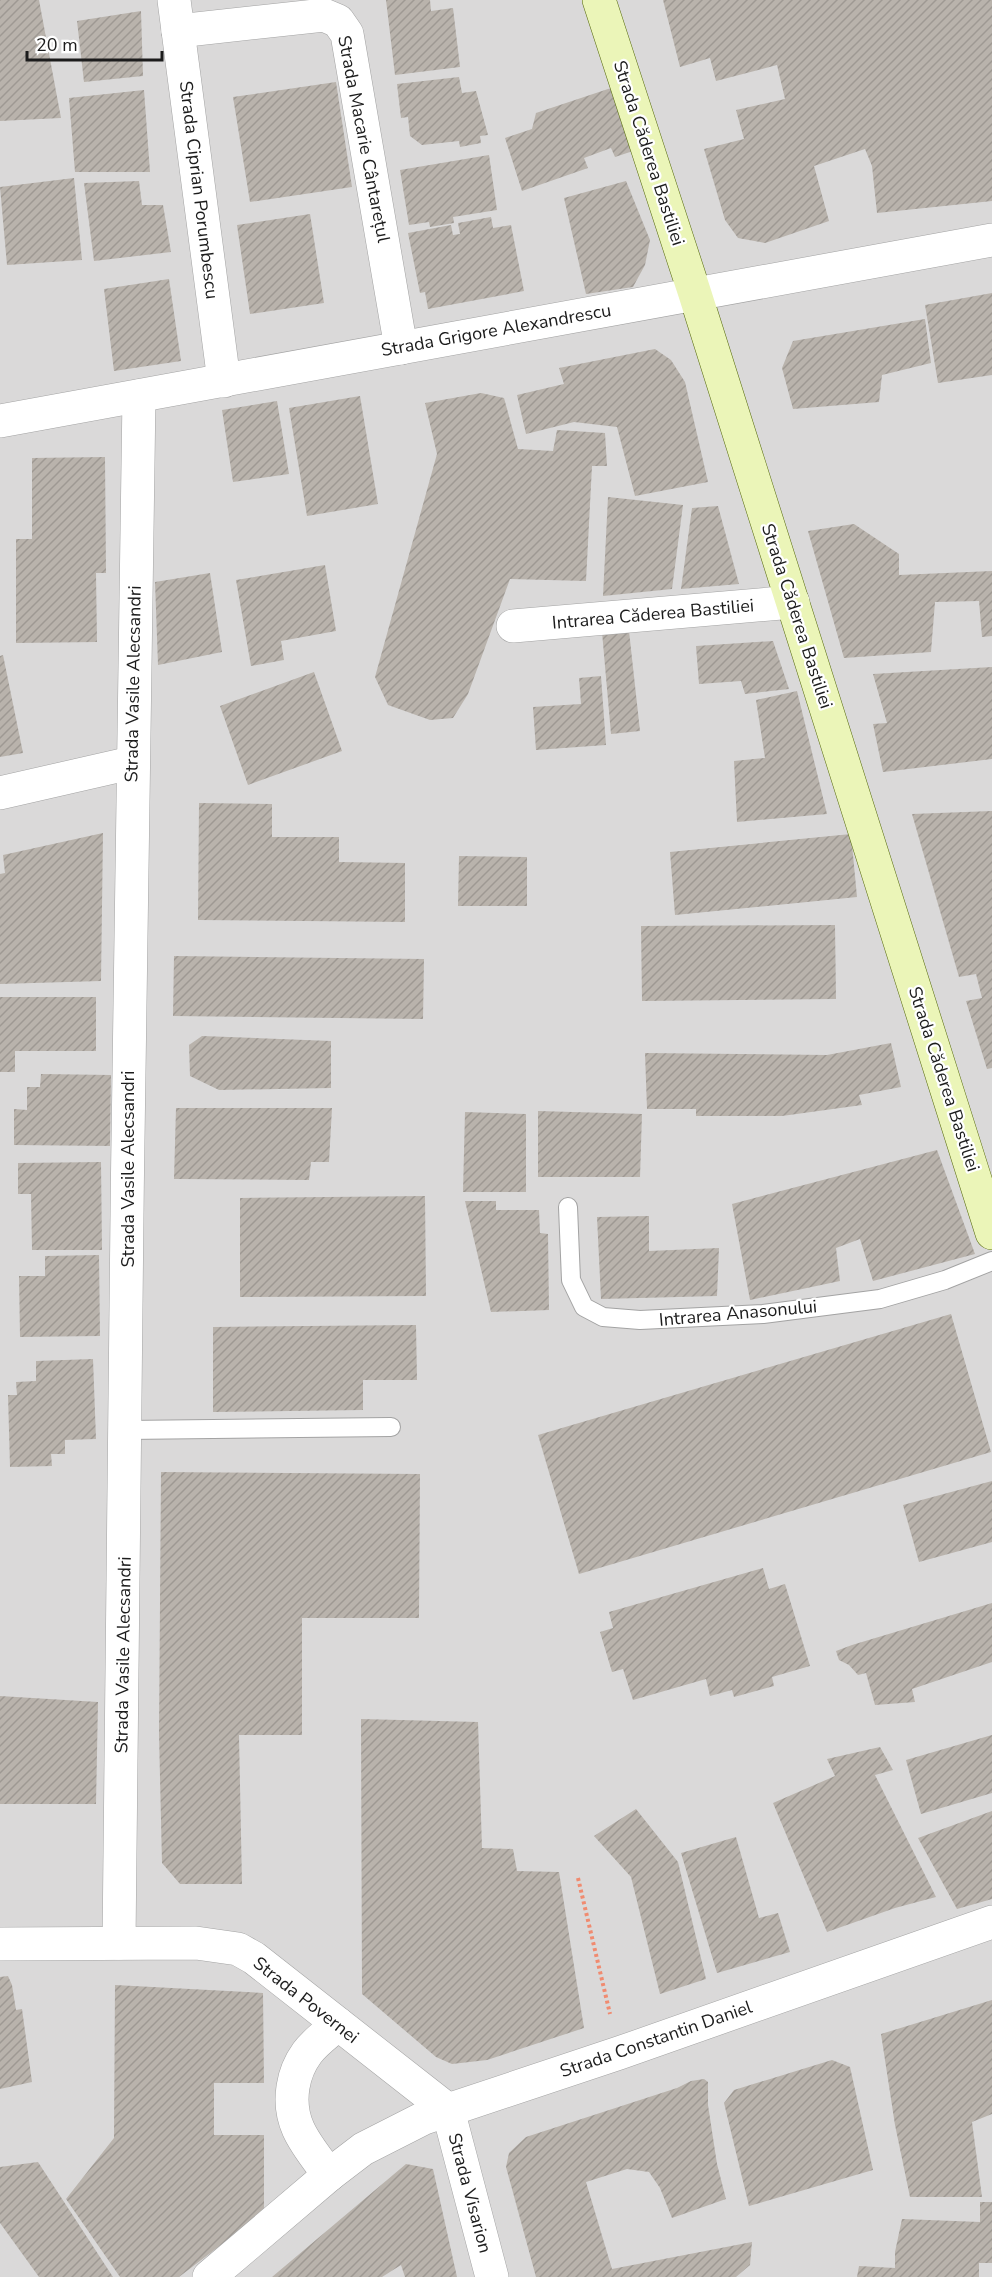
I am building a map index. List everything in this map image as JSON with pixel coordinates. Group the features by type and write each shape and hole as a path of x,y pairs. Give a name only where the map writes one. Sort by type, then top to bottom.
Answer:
{"street":[{"name":"Strada Căderea Bastiliei","path":"599,0 695,294 992,1233"},
{"name":"Strada Macarie Cântarețul","path":"176,15 324,15 338,21 347,34 401,348"},
{"name":"Strada Ciprian Porumbescu","path":"176,15 224,381"},
{"name":"Strada Grigore Alexandrescu","path":"0,421 992,240"},
{"name":"Strada Vasile Alecsandri","path":"119,1943 131,763 138,396"},
{"name":"Intrarea Căderea Bastiliei","path":"513,626 793,602"},
{"path":"0,793 131,763"},
{"name":"Strada Constantin Daniel","path":"209,2277 363,2150 414,2123 992,1922"},
{"name":"Strada Povernei","path":"0,1944 196,1943 238,1949 254,1958 448,2110"},
{"path":"330,2175 300,2136 293,2119 291,2099 295,2072 308,2052 338,2024"},
{"name":"Strada Visarion","path":"448,2110 492,2277"}],"lane":[{"name":"Intrarea Anasonului","path":"568,1207 571,1280 584,1307 603,1317 640,1320 764,1314 880,1299 945,1280 992,1262"},
{"path":"126,1431 391,1428"}],"path":[{"path":"578,1878 619,2053"}],"shaded area":[{"path":"0,0 992,0 992,2277 0,2277"}],"building":[{"path":"0,0 39,0 61,118 0,121"},
{"path":"386,0 430,0 431,11 453,8 460,67 395,75"},
{"path":"663,0 992,0 992,201 877,213 872,166 865,149 814,166 829,221 765,243 738,238 725,220 704,149 744,139 736,110 785,99 777,65 716,81 710,58 680,67"},
{"path":"141,11 143,76 84,82 77,21"},
{"path":"459,77 462,93 476,91 488,135 480,136 481,143 460,147 459,141 422,145 410,136 408,117 401,118 397,84"},
{"path":"336,82 352,187 250,202 233,97"},
{"path":"620,85 642,148 615,157 611,148 584,158 588,168 522,191 505,138 532,129 536,113"},
{"path":"144,90 150,172 75,172 69,98"},
{"path":"489,155 497,210 453,217 454,223 430,227 429,222 409,225 400,170"},
{"path":"74,178 82,260 7,265 0,187"},
{"path":"139,181 142,205 163,205 171,252 94,261 84,183"},
{"path":"626,181 650,240 645,265 633,287 586,294 564,198"},
{"path":"310,214 324,303 250,314 237,225"},
{"path":"491,217 493,228 511,225 524,291 428,309 425,292 420,293 408,233 451,225 453,235 460,234 458,223"},
{"path":"169,279 181,361 114,371 104,289"},
{"path":"992,293 992,375 938,383 925,305"},
{"path":"925,319 931,363 882,375 879,402 793,409 782,368 793,341"},
{"path":"655,349 671,360 685,382 708,482 635,496 617,427 574,422 526,434 517,395 564,384 559,368"},
{"path":"481,393 504,398 518,449 553,451 557,430 605,433 607,466 592,466 586,581 510,579 468,694 453,718 430,720 388,705 375,677 437,454 425,403"},
{"path":"360,396 378,504 307,516 289,408"},
{"path":"277,401 289,474 233,482 222,410"},
{"path":"105,457 106,573 96,573 97,642 16,643 16,539 32,539 32,458"},
{"path":"608,497 683,505 672,589 603,596"},
{"path":"718,506 739,584 681,589 692,508"},
{"path":"854,524 899,554 899,575 992,571 992,636 982,637 979,601 935,602 931,652 844,658 808,531"},
{"path":"325,565 336,631 281,641 284,660 251,666 236,580"},
{"path":"210,573 222,652 158,665 155,582"},
{"path":"629,631 640,731 611,734 602,632"},
{"path":"773,641 789,689 745,694 741,681 699,684 696,646"},
{"path":"3,655 23,753 0,757 0,656"},
{"path":"992,667 992,759 883,772 873,724 887,723 873,674"},
{"path":"314,672 342,751 248,785 220,706"},
{"path":"601,676 606,745 536,750 533,707 581,704 579,678"},
{"path":"797,691 827,814 737,822 734,761 765,758 756,700"},
{"path":"199,803 272,804 272,837 339,837 339,862 405,863 405,922 198,920"},
{"path":"992,811 992,1068 987,1069 966,1001 982,998 976,974 959,977 912,814"},
{"path":"103,833 101,981 0,984 0,874 5,873 3,855"},
{"path":"851,834 857,897 675,915 670,852"},
{"path":"459,856 527,857 527,906 458,906"},
{"path":"835,925 836,999 642,1001 641,926"},
{"path":"174,956 424,959 423,1019 173,1016"},
{"path":"0,997 96,997 96,1051 15,1051 15,1072 0,1072"},
{"path":"202,1036 331,1041 331,1088 219,1090 190,1076 189,1045"},
{"path":"891,1043 901,1087 859,1095 862,1105 782,1116 696,1116 696,1109 647,1109 645,1053 827,1055"},
{"path":"41,1074 111,1075 110,1146 14,1145 14,1109 27,1110 27,1087 40,1087"},
{"path":"176,1108 332,1108 329,1162 311,1162 309,1180 174,1179"},
{"path":"538,1111 642,1114 640,1177 538,1177"},
{"path":"465,1112 526,1114 526,1192 463,1192"},
{"path":"937,1150 975,1254 873,1281 860,1239 836,1248 840,1281 750,1300 732,1204"},
{"path":"101,1162 102,1250 32,1250 31,1194 18,1194 18,1163"},
{"path":"425,1196 426,1296 240,1297 240,1198"},
{"path":"465,1201 496,1201 496,1210 539,1210 540,1233 548,1234 549,1310 491,1312"},
{"path":"649,1216 649,1251 719,1248 717,1296 601,1299 597,1217"},
{"path":"99,1255 100,1336 20,1337 19,1276 45,1276 45,1256"},
{"path":"951,1314 991,1452 579,1574 538,1435"},
{"path":"416,1325 417,1380 363,1380 363,1410 213,1412 213,1327"},
{"path":"93,1359 96,1439 65,1440 65,1454 51,1454 52,1466 10,1467 8,1395 17,1395 16,1382 36,1381 36,1361"},
{"path":"161,1472 420,1474 419,1618 302,1618 302,1735 239,1735 242,1884 180,1884 162,1863 159,1734"},
{"path":"992,1481 992,1542 919,1562 903,1505"},
{"path":"763,1568 769,1589 785,1584 810,1666 772,1677 774,1686 734,1697 732,1690 710,1696 706,1679 633,1700 623,1669 612,1672 600,1632 613,1628 609,1612"},
{"path":"992,1603 992,1662 912,1689 915,1702 875,1705 866,1673 858,1675 849,1665 839,1660 836,1651 852,1645"},
{"path":"0,1696 98,1702 96,1804 0,1804"},
{"path":"361,1719 478,1722 482,1848 513,1849 517,1871 559,1872 584,2028 487,2060 452,2064 436,2057 362,1994"},
{"path":"992,1735 992,1793 921,1814 906,1760"},
{"path":"880,1747 893,1770 875,1775 936,1897 895,1908 827,1932 773,1803 835,1776 827,1759"},
{"path":"636,1809 678,1862 706,1979 660,1994 631,1877 594,1836"},
{"path":"992,1811 992,1899 957,1909 918,1838"},
{"path":"736,1837 759,1918 778,1913 790,1952 717,1973 681,1853"},
{"path":"8,1976 12,1985 16,2010 22,2009 32,2082 0,2089 0,1977"},
{"path":"115,1985 263,1993 264,2083 214,2083 214,2135 264,2135 264,2212 179,2277 120,2277 66,2199 114,2138"},
{"path":"992,2000 992,2114 972,2122 982,2197 910,2197 895,2125 881,2034"},
{"path":"832,2060 850,2067 873,2170 749,2206 724,2103 734,2090"},
{"path":"704,2079 708,2082 708,2105 717,2164 726,2199 672,2218 660,2188 649,2172 627,2169 586,2182 612,2269 752,2242 750,2265 736,2277 536,2277 506,2167 509,2153 526,2137 677,2088 691,2081"},
{"path":"38,2162 113,2277 39,2277 0,2223 0,2167"},
{"path":"406,2164 433,2169 457,2277 405,2277 401,2265 382,2277 272,2277"},
{"path":"980,2202 992,2202 992,2263 979,2263 979,2277 857,2277 859,2266 895,2268 895,2252 902,2219 980,2222"}]}
